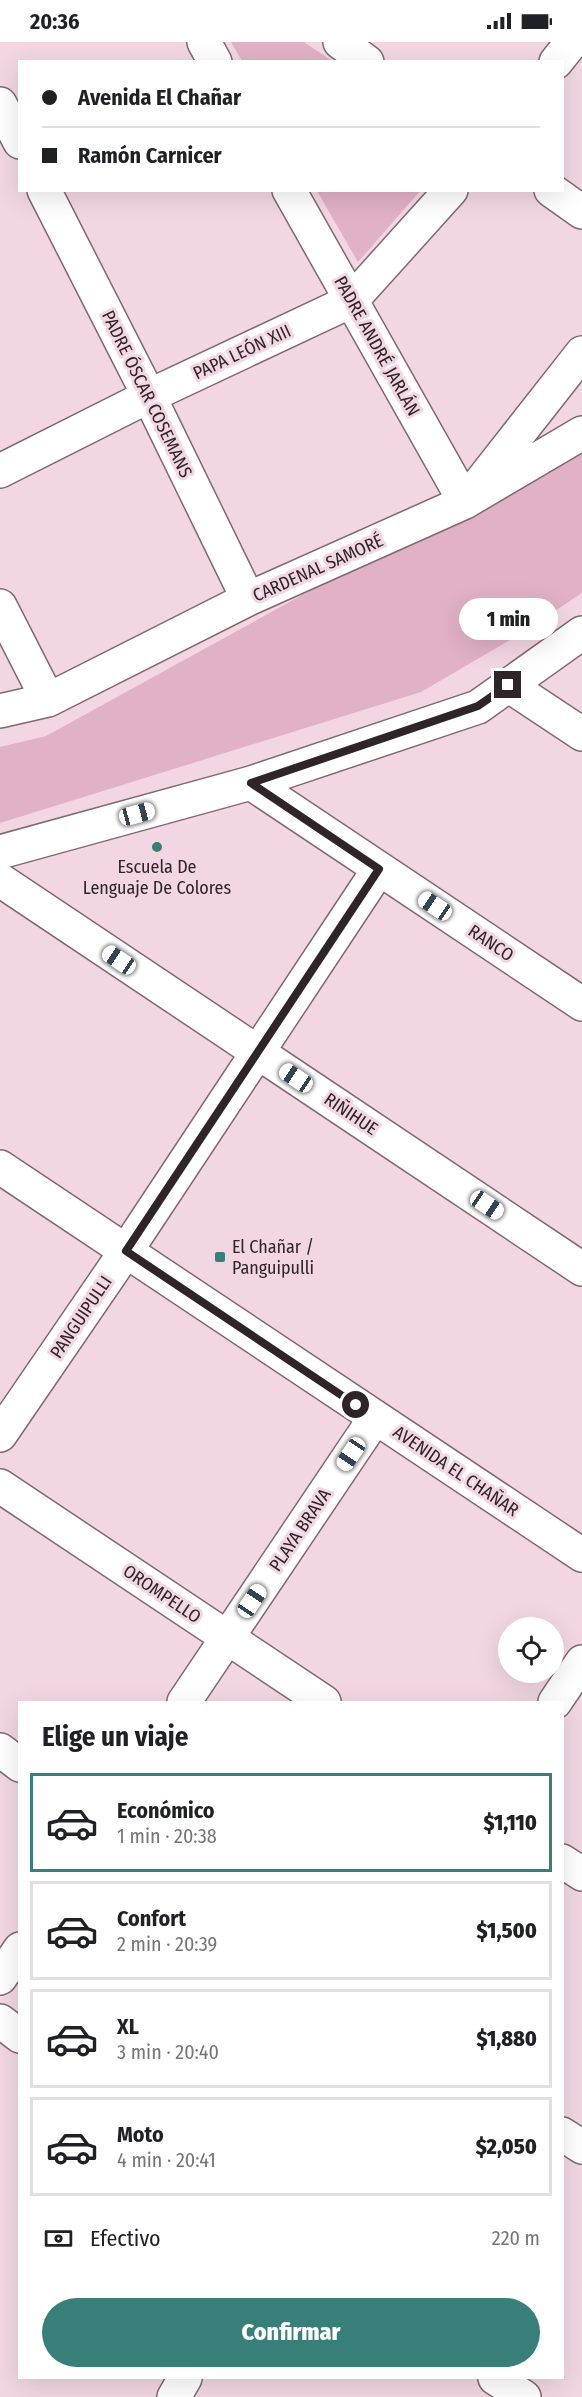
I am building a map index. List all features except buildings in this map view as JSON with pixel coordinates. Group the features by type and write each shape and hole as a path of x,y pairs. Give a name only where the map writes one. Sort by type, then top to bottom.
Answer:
{"street":[{"path":"204,42 214,60"},
{"path":"340,42 364,60"},
{"path":"558,60 572,42"},
{"path":"0,104 18,138"},
{"name":"PADRE ÓSCAR COSEMANS","path":"45,192 149,396 248,599"},
{"name":"PADRE ANDRÉ JARLÁN","path":"290,192 465,502"},
{"name":"PAPA LEÓN XIII","path":"0,471 149,396 351,301 449,192"},
{"path":"554,192 582,212"},
{"name":"CARDENAL SAMORÉ","path":"0,711 48,700 248,599 465,502 582,353"},
{"path":"465,502 582,433"},
{"path":"0,606 48,700"},
{"path":"0,852 251,783 478,706 582,633"},
{"path":"508,685 582,734"},
{"name":"RANCO","path":"251,783 582,1004"},
{"name":"PANGUIPULLI","path":"0,1435 126,1251 379,869"},
{"name":"RIÑIHUE","path":"0,880 582,1269"},
{"name":"AVENIDA EL CHAÑAR","path":"0,1167 582,1555"},
{"name":"PLAYA BRAVA","path":"185,1701 375,1418"},
{"name":"OROMPELLO","path":"0,1486 322,1701"},
{"path":"556,1701 582,1662"},
{"path":"0,1750 18,1764"},
{"path":"564,1863 582,1875"},
{"path":"0,1978 18,1952"},
{"path":"0,2021 18,2034"},
{"path":"564,2135 582,2147"},
{"path":"174,2397 184,2379"},
{"path":"497,2379 524,2397"}],"shaded area":[{"path":"231,42 304,42 331,60 241,60"},
{"path":"318,192 419,192 358,262"},
{"path":"582,441 582,593 517,636 421,692 0,823 0,747 46,736"}],"place":[{"name":"Escuela De Lenguaje De Colores","path":"157,847"},
{"name":"El Chañar / Panguipulli","path":"220,1257"}],"route":[{"path":"356,1405 126,1251 379,869 251,783 478,706 508,685"}]}
